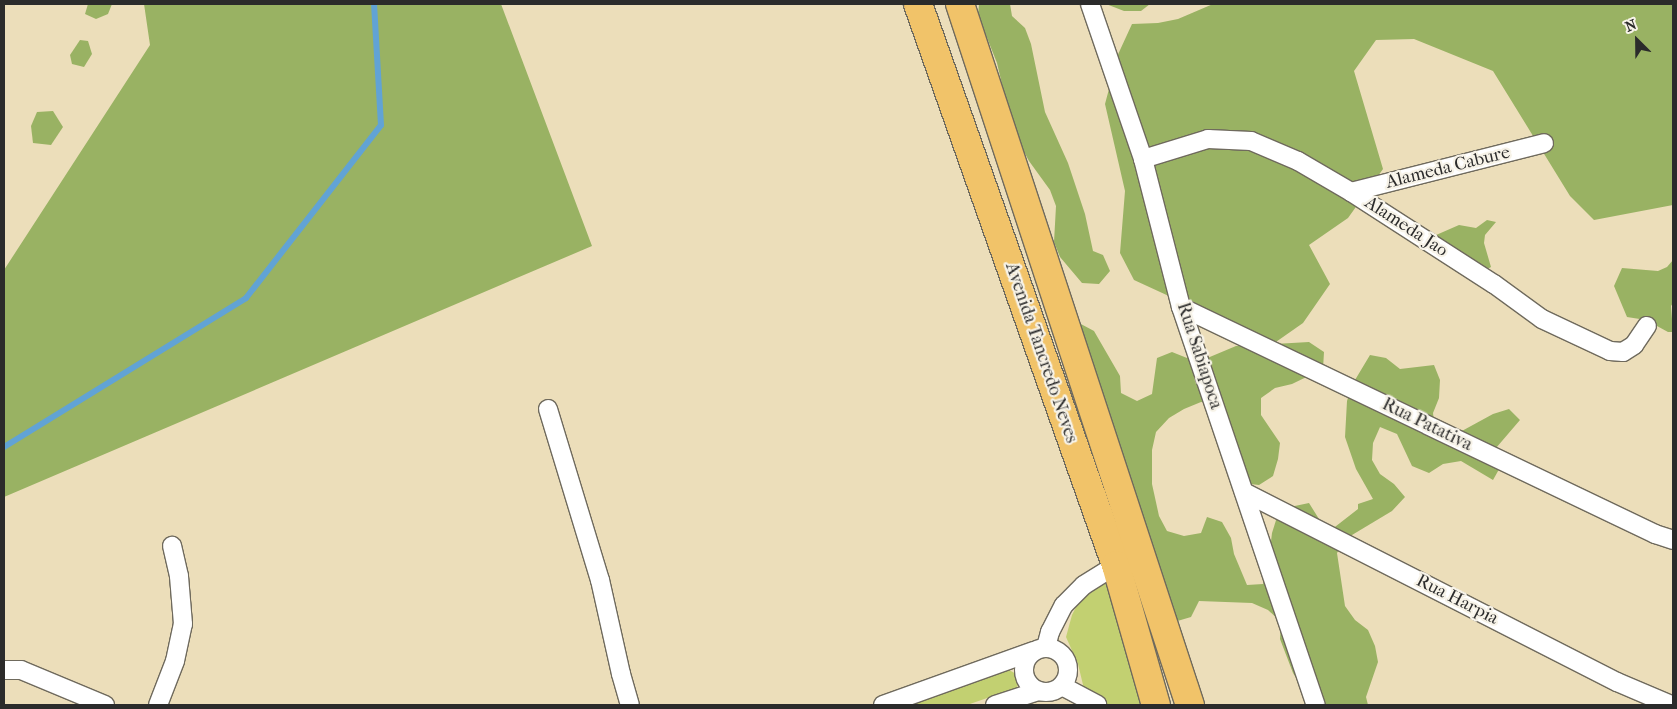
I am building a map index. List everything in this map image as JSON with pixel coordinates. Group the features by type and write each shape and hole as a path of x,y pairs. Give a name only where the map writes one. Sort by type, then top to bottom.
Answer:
{"main road":[{"name":"Avenida Tancredo Neves","path":"918,4 1116,565 1156,705"},
{"name":"Avenida Tancredo Neves","path":"960,4 1190,705"}],"street":[{"name":"Rua Sabiapoca","path":"1090,4 1143,159 1181,307 1316,705"},
{"name":"Alameda Jao","path":"1143,159 1208,139 1251,141 1298,161 1351,192 1494,284 1542,319 1610,351 1623,352 1634,345 1647,326"},
{"name":"Alameda Cabure","path":"1351,192 1544,144"},
{"name":"Rua Patativa","path":"1181,307 1655,534 1673,540"},
{"path":"548,409 600,580 621,674 630,705"},
{"name":"Rua Harpia","path":"1244,492 1617,682 1672,705"},
{"path":"158,705 175,661 183,624 179,576 172,546"},
{"path":"883,705 1040,649 1060,652 1068,664 1069,672 1062,686 1046,692 1031,686 1024,672 1024,664 1040,649 1064,605 1084,585 1116,565"},
{"path":"4,670 21,670 105,705"},
{"path":"1062,686 1097,705"},
{"path":"994,705 1038,690"}],"green space":[{"path":"88,4 112,4 108,14 96,19 85,14"},
{"path":"144,4 501,4 592,246 4,497 4,270 150,45"},
{"path":"979,4 1010,4 1012,16 1025,28 1031,44 1045,112 1068,163 1085,214 1093,251 1103,255 1110,271 1099,284 1082,283 1060,257 1054,242 1056,206 1050,190 1029,161 1013,131 997,63 978,15"},
{"path":"1106,4 1150,4 1141,11 1124,11"},
{"path":"1213,4 1673,4 1673,205 1594,220 1570,196 1493,71 1414,39 1376,40 1354,71 1383,169 1348,218 1309,245 1330,284 1303,323 1273,344 1134,280 1120,253 1125,191 1105,104 1109,89 1109,74 1132,24 1158,23 1178,19"},
{"path":"80,40 88,41 92,54 84,67 72,64 70,55"},
{"path":"53,111 63,127 51,145 33,143 31,126 37,112"},
{"path":"1487,220 1496,222 1485,235 1484,243 1491,267 1484,271 1427,239 1459,225 1476,228"},
{"path":"1673,260 1673,303 1671,306 1673,332 1668,332 1646,320 1627,317 1614,286 1622,268 1658,271 1667,267"},
{"path":"1079,323 1094,331 1120,376 1121,393 1137,401 1152,394 1157,358 1172,352 1187,358 1205,359 1236,346 1309,342 1324,352 1323,369 1292,384 1275,388 1261,398 1261,415 1280,443 1273,476 1259,485 1241,483 1219,401 1201,402 1184,409 1169,418 1156,432 1152,450 1152,484 1159,516 1167,531 1184,536 1201,533 1207,517 1222,522 1231,538 1234,554 1247,585 1263,584 1268,567 1272,533 1277,517 1290,507 1309,503 1319,519 1331,530 1358,509 1358,504 1373,499 1356,469 1345,437 1347,401 1352,385 1370,355 1386,358 1400,369 1434,365 1440,380 1439,398 1433,413 1435,430 1449,438 1493,414 1509,409 1520,420 1496,448 1502,464 1493,480 1461,461 1443,464 1429,473 1412,466 1397,434 1380,427 1373,443 1372,460 1380,474 1394,484 1405,497 1392,511 1347,538 1337,553 1345,606 1355,620 1368,630 1375,646 1378,662 1366,697 1368,705 1313,705 1293,673 1280,639 1281,622 1268,610 1252,603 1199,601 1191,617 1174,622"},
{"path":"1109,582 1150,705 1106,705 1094,698 1084,689 1078,664 1066,637 1077,605 1097,587"},
{"path":"1009,670 1018,675 1019,684 1016,688 967,705 912,705"}],"waterway":[{"path":"4,447 246,298 381,125 374,4"}]}
